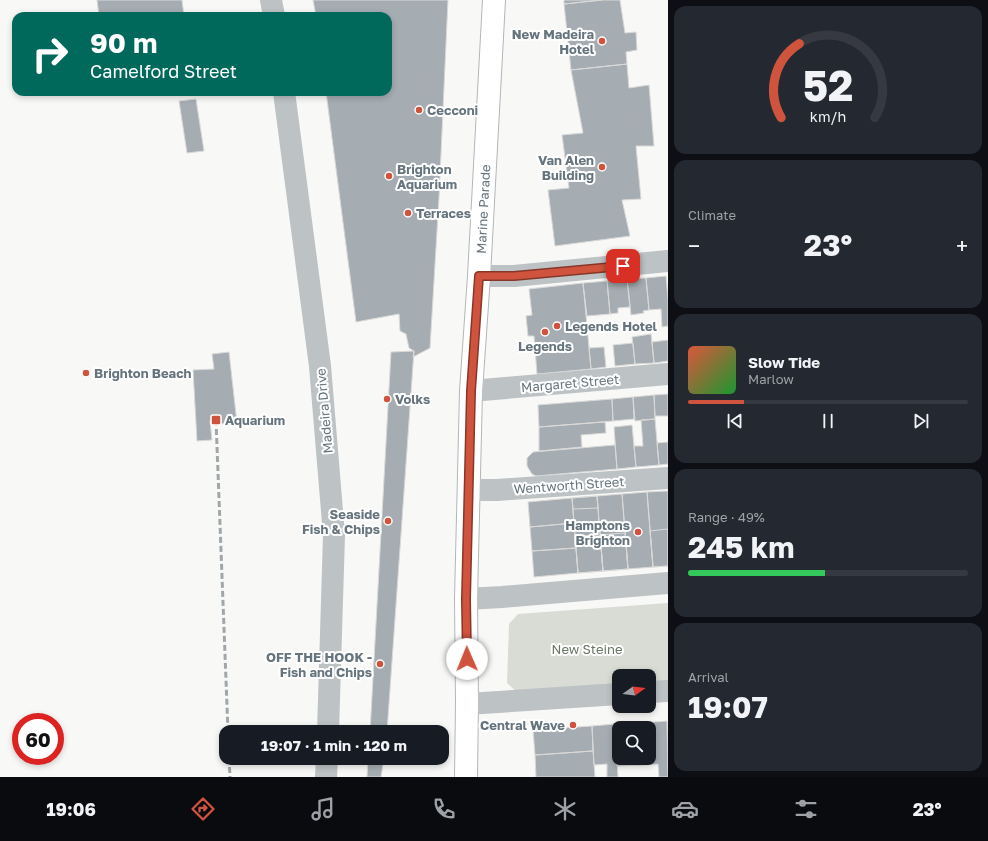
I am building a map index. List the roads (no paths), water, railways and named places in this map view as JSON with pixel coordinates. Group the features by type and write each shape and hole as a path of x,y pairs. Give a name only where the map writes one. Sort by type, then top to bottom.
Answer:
{"main road":[{"name":"Marine Parade","path":"466,777 466,599 471,391 479,276 494,0"}],"street":[{"path":"271,0 273,12"},
{"name":"Madeira Drive","path":"285,96 320,366 334,535 328,725"},
{"path":"479,276 514,276 668,261"},
{"name":"Margaret Street","path":"471,391 668,374"},
{"name":"Wentworth Street","path":"469,490 497,490 668,478"},
{"path":"466,599 668,583"},
{"path":"656,692 668,691"},
{"path":"467,704 612,694"},
{"path":"326,777 327,765"}],"railway":[{"path":"216,420 228,725"},
{"path":"229,765 230,777"}],"place":[{"name":"New Madeira Hotel","path":"602,41"},
{"name":"Cecconi","path":"419,110"},
{"name":"Van Alen Building","path":"602,167"},
{"name":"Brighton Aquarium","path":"389,176"},
{"name":"Terraces","path":"408,213"},
{"name":"Legends Hotel","path":"557,326"},
{"name":"Legends","path":"545,332"},
{"name":"Brighton Beach","path":"86,373"},
{"name":"Volks","path":"387,399"},
{"name":"Aquarium","path":"216,420"},
{"name":"Seaside Fish & Chips","path":"388,521"},
{"name":"Hamptons Brighton","path":"638,532"},
{"name":"OFF THE HOOK - Fish and Chips","path":"380,664"},
{"name":"Central Wave","path":"573,725"}],"park label":[{"name":"New Steine","path":"587,649"}]}
